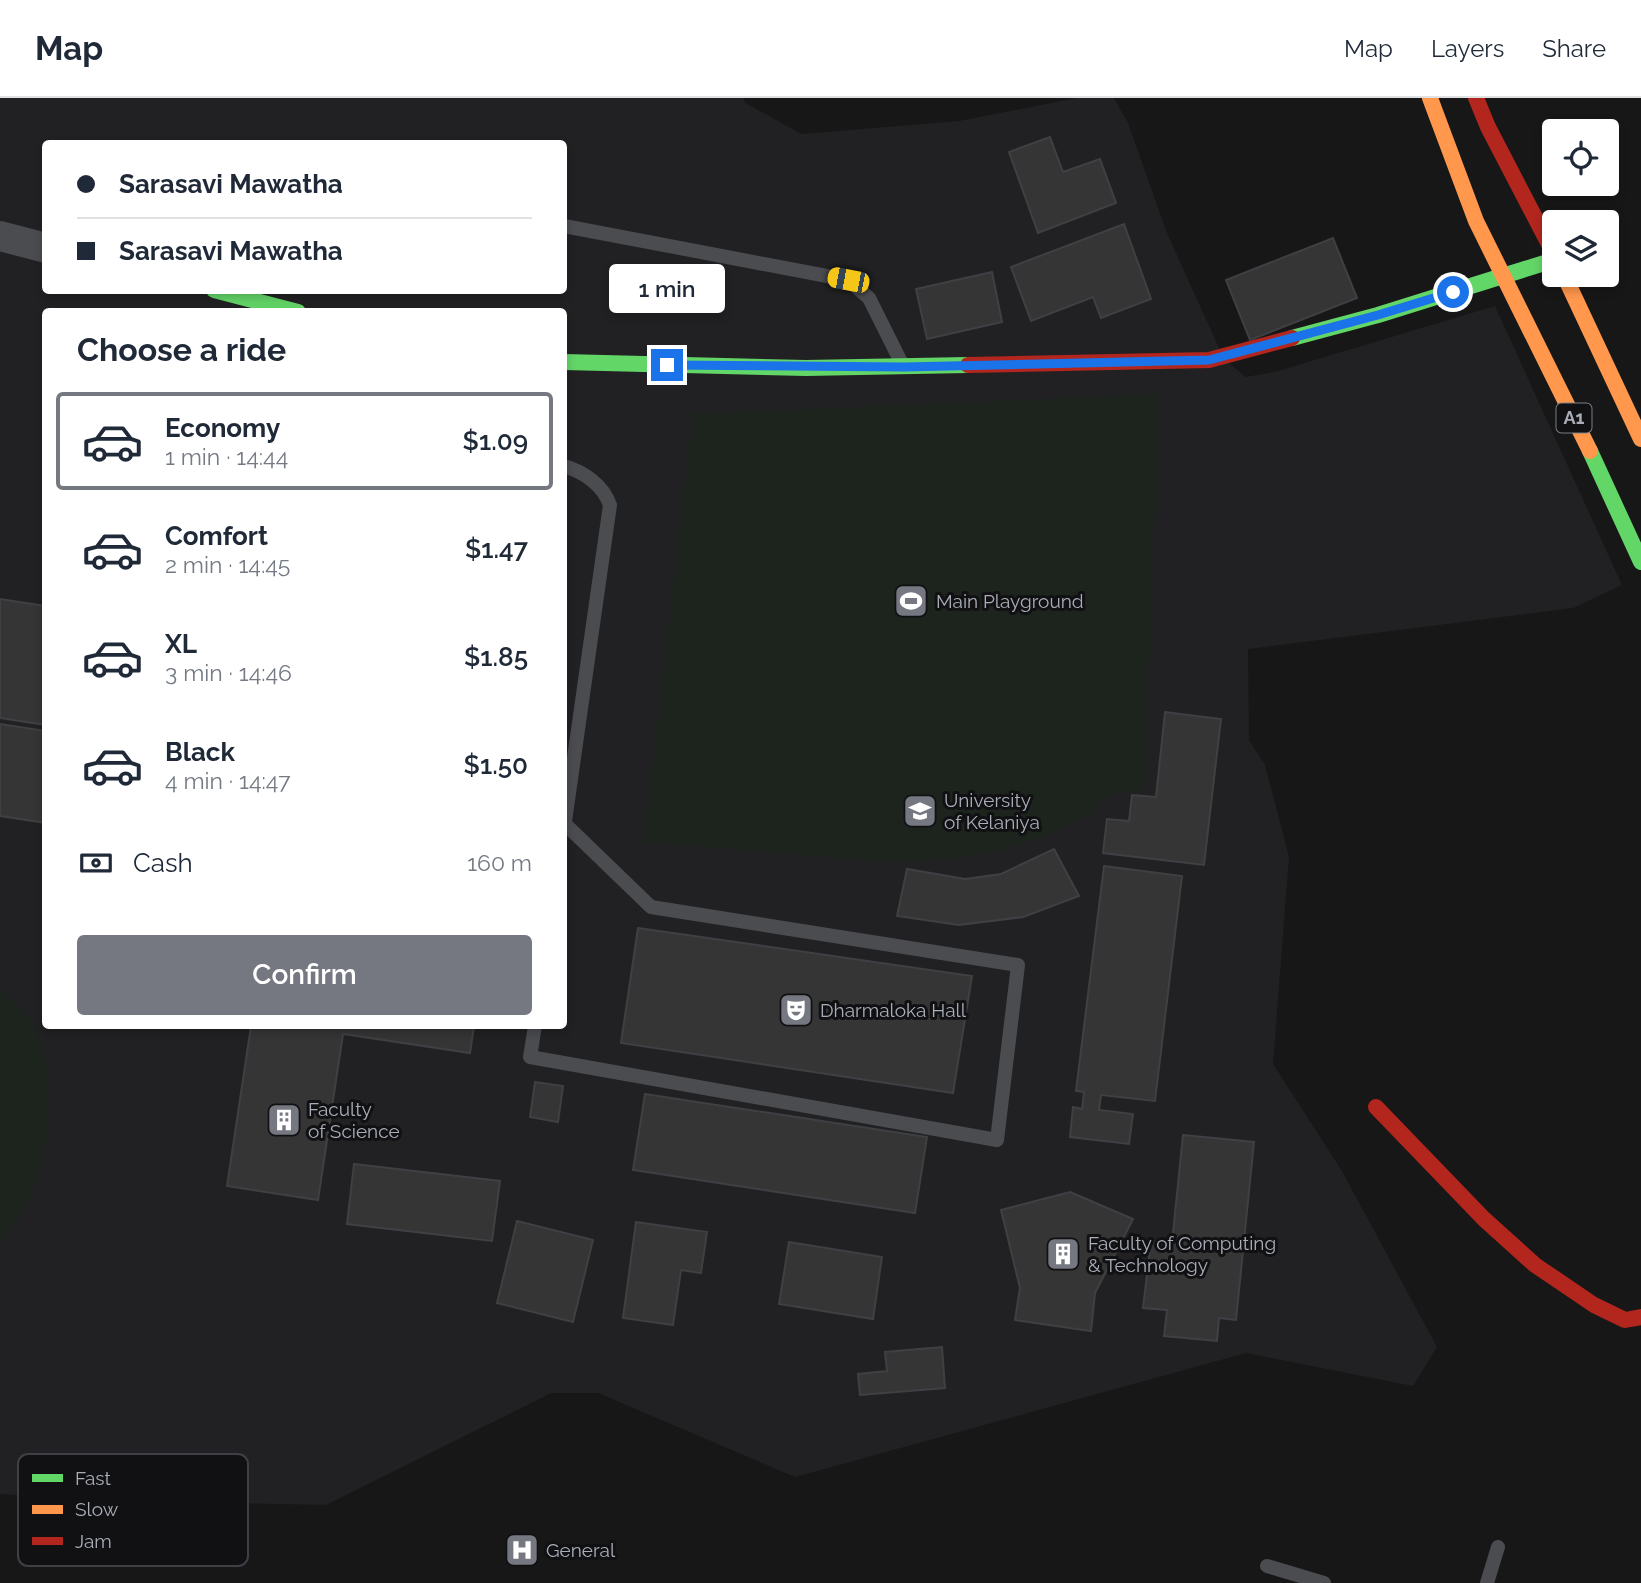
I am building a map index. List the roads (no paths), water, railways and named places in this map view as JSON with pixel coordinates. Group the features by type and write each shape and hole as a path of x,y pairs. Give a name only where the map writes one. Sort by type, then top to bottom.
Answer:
{"main road":[{"name":"A1","path":"1430,98 1476,221 1601,473 1641,562"},
{"path":"1476,98 1488,127 1542,231"},
{"path":"567,362 792,368 1209,360 1378,315 1542,264"},
{"path":"1570,287 1641,439"},
{"path":"229,294 283,308"},
{"path":"1376,1107 1484,1219 1535,1265 1594,1305 1625,1320 1641,1317"}],"street":[{"path":"0,236 42,247"}],"lane":[{"path":"567,227 848,280 869,298 904,367"},
{"path":"567,467 600,487 610,505 567,802"},
{"path":"535,1029 530,1057 997,1140 1018,965 651,907 567,826"},
{"path":"1487,1583 1498,1547"},
{"path":"1267,1566 1324,1583"}],"place":[{"name":"Main Playground","path":"911,601"},
{"name":"University of Kelaniya","path":"920,811"},
{"name":"Dharmaloka Hall","path":"796,1010"},
{"name":"Faculty of Science","path":"284,1120"},
{"name":"Faculty of Computing & Technology","path":"1063,1254"},
{"name":"General","path":"522,1550"}]}
